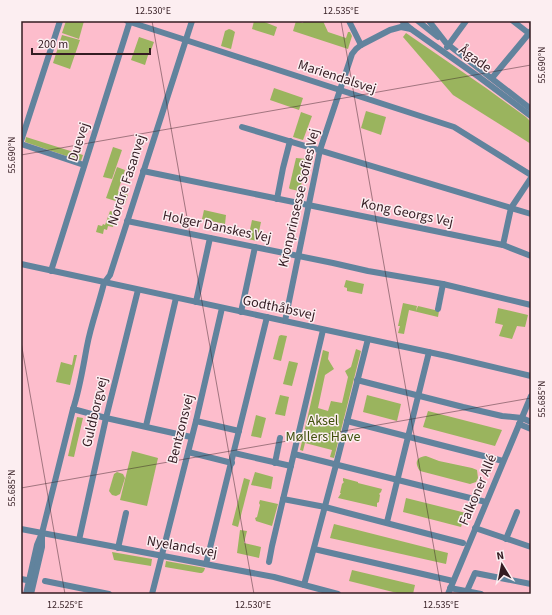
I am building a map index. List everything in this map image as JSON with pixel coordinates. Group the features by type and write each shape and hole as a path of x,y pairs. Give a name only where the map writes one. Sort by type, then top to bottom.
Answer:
{"street":[{"path":"60,21 21,143 84,165"},
{"name":"Mariendalsvej","path":"129,21 454,127 531,176"},
{"name":"Duevej","path":"51,271 129,21"},
{"name":"Nordre Fasanvej","path":"26,594 42,547 42,533 73,409 84,355 104,283 110,276 192,21"},
{"path":"349,21 360,45 390,30 401,27 411,29"},
{"path":"418,21 447,44"},
{"name":"Ågade","path":"429,21 447,44 531,109"},
{"path":"443,52 447,44 466,21"},
{"path":"492,78 530,33 513,21"},
{"name":"Ågade","path":"403,22 531,116"},
{"name":"Kronprinsesse Sofies Vej","path":"285,321 320,150 352,54 360,45"},
{"path":"242,126 531,214"},
{"path":"277,199 290,141"},
{"name":"Kong Georgs Vej","path":"143,170 503,246 531,256"},
{"path":"503,246 511,208 531,176"},
{"name":"Holger Danskes Vej","path":"127,221 368,271 443,284 531,304"},
{"path":"196,302 210,238"},
{"path":"241,312 255,247"},
{"name":"Godthåbsvej","path":"21,264 475,362 531,376"},
{"path":"438,309 443,284"},
{"name":"Guldborgvej","path":"79,540 106,418 138,290"},
{"path":"146,426 176,298"},
{"name":"Bentzonsvej","path":"152,594 196,420 222,308"},
{"path":"206,564 229,462 234,453 267,317"},
{"path":"266,575 323,330"},
{"path":"304,585 368,339"},
{"path":"387,522 429,352"},
{"path":"357,380 520,421 531,422"},
{"name":"Falkoner Allé","path":"449,591 531,396"},
{"path":"73,409 191,437"},
{"path":"196,420 239,431"},
{"path":"347,421 503,461"},
{"path":"520,421 531,429"},
{"path":"276,463 280,438"},
{"path":"188,452 229,462"},
{"path":"234,453 291,466"},
{"path":"294,454 486,502"},
{"path":"283,499 387,522 463,542"},
{"path":"506,539 517,512"},
{"path":"118,548 126,513"},
{"path":"475,528 531,547"},
{"name":"Nyelandsvej","path":"21,529 266,575 335,594"},
{"path":"314,549 453,581"},
{"path":"467,591 475,573 531,584"},
{"path":"21,579 31,581"},
{"name":"Nordre Fasanvej","path":"31,581 31,594"},
{"path":"45,581 109,594"},
{"path":"449,591 467,591 481,594"}],"green space":[{"path":"66,21 84,21 79,39 62,33"},
{"path":"254,21 262,21 277,27 274,36 252,29"},
{"path":"296,21 303,23 304,21 323,21 328,32 346,38 348,32 350,32 352,36 348,49 293,31"},
{"path":"229,29 235,32 231,49 221,46 225,31"},
{"path":"406,33 526,117 531,122 531,144 453,95 403,37"},
{"path":"62,35 80,40 70,69 53,63"},
{"path":"139,37 154,42 145,65 131,60"},
{"path":"274,88 303,98 299,110 270,100"},
{"path":"366,111 386,117 381,135 361,128"},
{"path":"301,112 312,116 303,140 293,137"},
{"path":"26,137 83,155 81,161 25,142"},
{"path":"113,147 122,150 112,179 103,177"},
{"path":"296,158 307,159 299,191 289,188"},
{"path":"117,167 125,170 118,191 128,195 125,204 106,198"},
{"path":"204,210 226,215 225,224 202,219"},
{"path":"110,211 117,213 113,227 108,226 107,230 104,229 103,234 96,232 98,225 105,225"},
{"path":"252,220 261,222 257,241 248,239"},
{"path":"346,280 364,284 362,294 347,291 347,288 344,287"},
{"path":"403,303 417,306 416,311 418,306 439,311 438,317 409,310 404,334 398,333"},
{"path":"498,308 528,315 525,327 517,326 512,339 499,336 503,325 495,323"},
{"path":"279,336 287,336 281,361 273,359"},
{"name":"Aksel Møllers Have","path":"356,349 361,351 334,458 330,457 332,450 305,443 303,451 300,450 323,350 329,352 328,359 334,369 325,375 318,408 328,411 331,401 342,403 348,377 345,371 351,367"},
{"path":"74,355 77,355 70,385 56,382 61,362 72,365"},
{"path":"289,361 298,363 292,386 283,384"},
{"path":"280,395 289,397 285,416 275,414"},
{"path":"367,395 401,404 397,421 363,412"},
{"path":"428,411 502,430 495,446 423,427"},
{"path":"256,415 266,418 261,438 251,436"},
{"path":"77,417 83,418 74,457 68,456"},
{"path":"132,451 158,458 147,506 120,500"},
{"path":"426,456 439,461 477,470 478,478 476,482 470,484 420,471 417,466 417,461 418,459"},
{"path":"117,472 123,474 125,478 120,494 116,496 112,495 109,491 114,474"},
{"path":"255,472 273,477 271,489 251,485"},
{"path":"244,478 250,480 238,527 232,525"},
{"path":"343,478 382,489 379,494 379,502 377,503 377,507 338,498 344,482"},
{"path":"406,498 466,513 461,527 403,512"},
{"path":"260,500 278,504 272,526 256,521 255,518 257,517"},
{"path":"334,524 448,553 446,564 330,538"},
{"path":"240,530 247,531 244,543 261,547 259,558 237,553"},
{"path":"112,552 152,559 151,566 114,560"},
{"path":"166,561 205,568 202,573 200,573 165,567"},
{"path":"352,570 415,585 413,594 401,594 349,581"}]}
